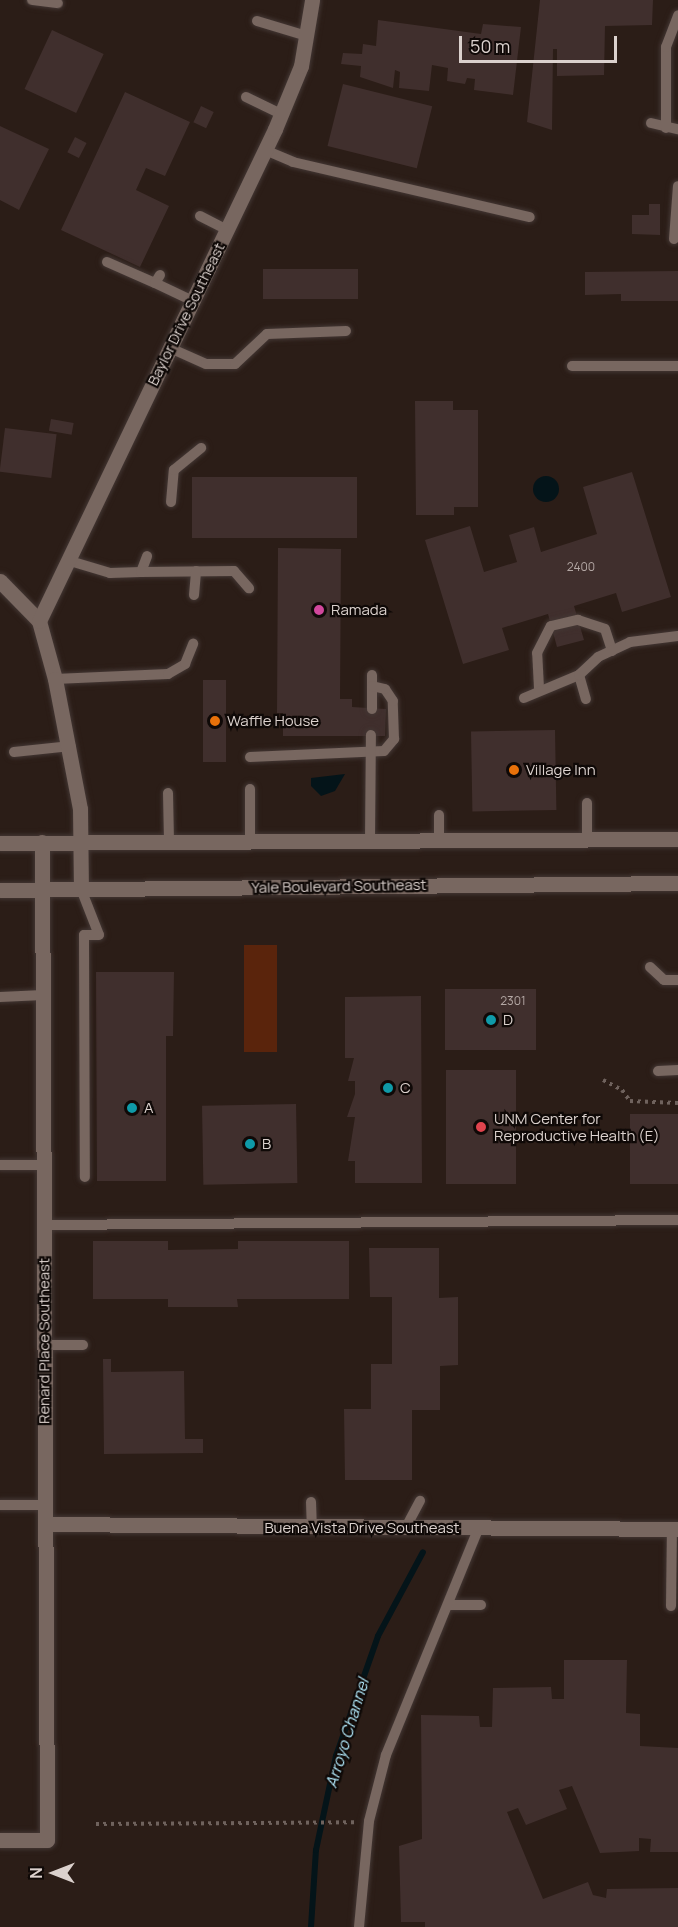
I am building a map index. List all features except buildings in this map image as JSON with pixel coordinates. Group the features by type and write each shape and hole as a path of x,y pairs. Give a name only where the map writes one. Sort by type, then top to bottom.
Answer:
{"street":[{"name":"Baylor Drive Southeast","path":"39,621 70,561 266,150 281,114 307,36 312,0"},
{"path":"0,581 39,621 55,679 71,746 82,843 81,889"},
{"path":"0,843 678,839"},
{"name":"Renard Place Southeast","path":"0,1840 47,1840 42,842"},
{"name":"Yale Boulevard Southeast","path":"0,890 678,883"},
{"name":"Buena Vista Drive Southeast","path":"45,1524 405,1529 675,1529"}],"lane":[{"path":"32,0 58,3"},
{"path":"666,128 666,47 678,15"},
{"path":"257,21 307,36"},
{"path":"246,97 281,114"},
{"path":"651,123 678,129"},
{"path":"266,150 293,162 530,217"},
{"path":"674,239 678,186"},
{"path":"200,216 227,230"},
{"path":"107,262 157,279 193,301"},
{"path":"170,348 206,364 235,364 267,334 346,331"},
{"path":"572,366 678,366"},
{"path":"171,502 174,470 201,448"},
{"path":"141,572 147,556"},
{"path":"70,561 110,573 234,571 249,588"},
{"path":"194,595 196,571"},
{"path":"539,688 537,653 551,626 578,620 605,629 612,651"},
{"path":"524,698 539,688 579,675 612,651 630,642 678,636"},
{"path":"55,679 168,674 185,664 193,644"},
{"path":"579,675 586,699"},
{"path":"250,757 371,755 384,751 394,739 393,701 385,689 372,681 372,709"},
{"path":"370,840 371,735"},
{"path":"14,752 71,746"},
{"path":"250,789 250,841"},
{"path":"168,793 169,842"},
{"path":"587,803 587,839"},
{"path":"439,815 439,839"},
{"path":"81,889 99,935 84,935 85,1177"},
{"path":"650,967 664,980 678,980"},
{"path":"0,997 43,995"},
{"path":"658,1071 678,1070"},
{"path":"0,1165 44,1165"},
{"path":"44,1225 678,1220"},
{"path":"44,1345 83,1345"},
{"path":"405,1529 420,1501"},
{"path":"311,1502 312,1528"},
{"path":"0,1505 45,1505"},
{"path":"358,1927 369,1821 386,1755 478,1529"},
{"path":"671,1606 675,1529"},
{"path":"448,1605 482,1605"}],"path":[{"path":"603,1080 622,1090 630,1101 678,1103"},
{"path":"96,1824 361,1822"}],"shaded area":[{"path":"546,476 555,480 559,489 555,498 546,502 537,498 533,489 537,480"},
{"path":"345,774 335,791 321,796 311,786 311,778"},
{"path":"244,945 277,945 277,1052 244,1052"}],"waterway":[{"name":"Arroyo Channel","path":"311,1927 316,1850 336,1756 378,1636 423,1552"}],"place":[{"name":"Ramada","path":"319,610"},
{"name":"Waffle House","path":"215,721"},
{"name":"Village Inn","path":"514,770"},
{"name":"D","path":"491,1020"},
{"name":"C","path":"388,1088"},
{"name":"A","path":"132,1108"},
{"name":"UNM Center for Reproductive Health (E)","path":"481,1127"},
{"name":"B","path":"250,1144"}]}
